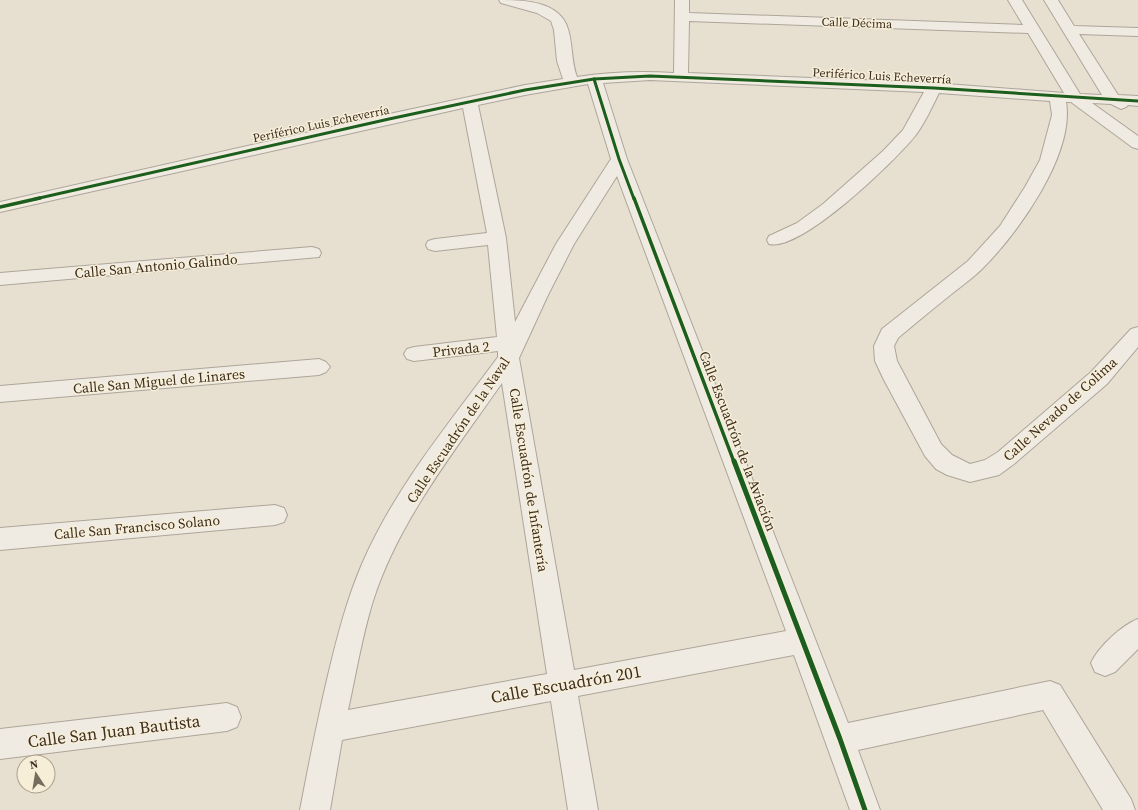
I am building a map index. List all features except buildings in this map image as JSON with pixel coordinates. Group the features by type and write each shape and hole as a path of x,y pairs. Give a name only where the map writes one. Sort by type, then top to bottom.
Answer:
{"street":[{"path":"506,0 541,9 552,15 559,22 563,33 564,59 571,82"},
{"path":"681,75 682,0"},
{"path":"1015,0 1066,93 1138,144"},
{"path":"1051,0 1103,86 1113,99 1138,112"},
{"name":"Calle Décima","path":"682,16 1032,29"},
{"path":"1070,30 1138,32"},
{"name":"Periférico Luis Echeverría","path":"0,207 277,144 470,102 571,82 594,79 650,76 839,70"},
{"name":"Periférico Luis Echeverría","path":"883,72 1000,82 1113,99 1136,94"},
{"name":"Periférico Luis Echeverría","path":"681,75 1066,93 1103,86 1136,94"},
{"name":"Calle Escuadrón de la Aviación","path":"594,79 619,159 840,738 865,810"},
{"path":"776,240 803,227 829,208 889,155 910,132 934,88"},
{"name":"Calle Nevado de Colima","path":"1066,93 1048,160 1034,187 1007,230 975,265 889,334 884,346 886,361 894,380 933,450 944,462 955,468 970,473 991,468 1006,458 1099,378 1138,334"},
{"name":"Calle Escuadrón de Infantería","path":"470,102 497,238 508,351 583,810"},
{"name":"Calle Escuadrón de la Naval","path":"315,810 330,728 360,601 375,563 390,532 432,464 508,351 565,244 619,159"},
{"path":"435,245 497,238"},
{"name":"Calle San Antonio Galindo","path":"0,279 312,253"},
{"name":"Privada 2","path":"414,354 508,351"},
{"name":"Calle San Miguel de Linares","path":"0,394 319,368"},
{"name":"Calle San Francisco Solano","path":"0,539 275,516"},
{"path":"1105,663 1138,631"},
{"name":"Calle Escuadrón 201","path":"330,728 802,641"},
{"path":"840,738 1050,695 1120,810"},
{"name":"Calle San Juan Bautista","path":"0,744 227,717"}],"cycle path":[{"path":"0,207 389,119 525,90 594,79 650,76 934,88 1138,101"},
{"path":"594,79 619,159 840,739 865,810"}]}
